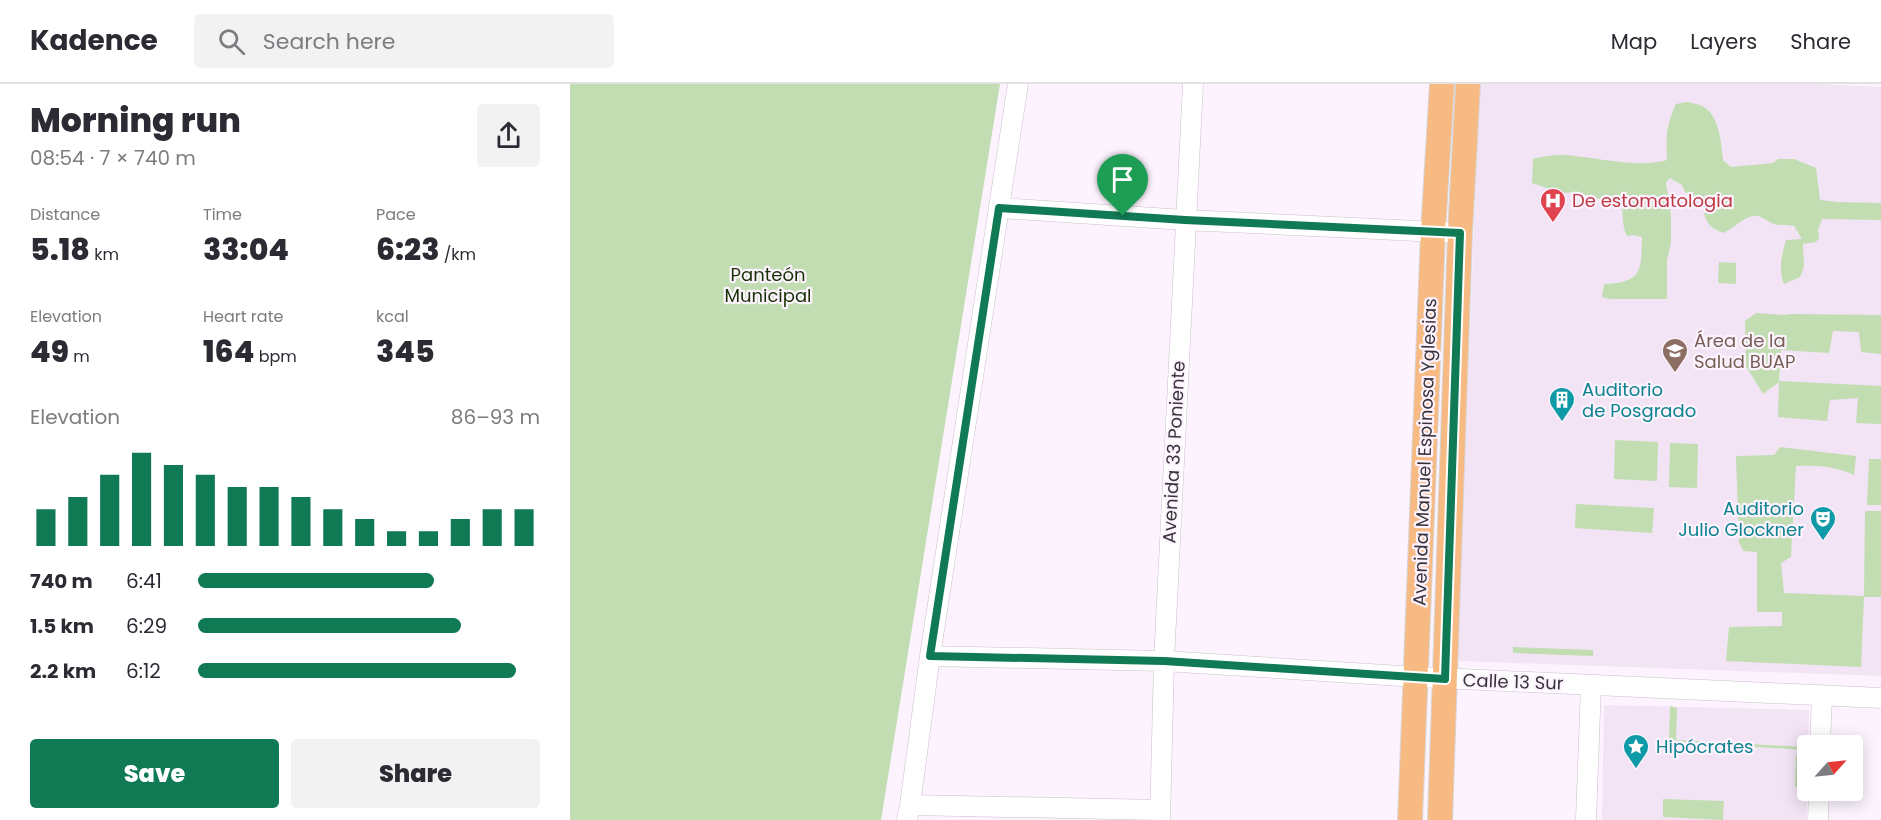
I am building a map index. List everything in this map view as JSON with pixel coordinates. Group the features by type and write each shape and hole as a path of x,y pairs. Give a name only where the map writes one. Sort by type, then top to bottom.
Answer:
{"main road":[{"name":"Avenida Manuel Espinosa Yglesias","path":"1410,820 1433,232 1442,84"},
{"name":"Avenida Manuel Espinosa Yglesias","path":"1440,820 1460,233 1468,84"}],"street":[{"path":"1018,84 908,813 1160,815"},
{"name":"Avenida 33 Poniente","path":"1160,815 1164,661 1193,84"},
{"path":"999,208 1185,220 1460,233"},
{"name":"Calle 13 Sur","path":"930,656 1164,661 1445,679 1881,698"},
{"path":"1586,820 1591,685"},
{"path":"1820,735 1822,695"},
{"path":"1818,820 1819,801"}],"shaded area":[{"name":"Área de la Salud BUAP","path":"1479,84 1817,84 1881,87 1881,676 1458,661"},
{"path":"1604,705 1809,710 1808,735 1797,735 1797,801 1807,801 1806,820 1602,820"}],"green space":[{"name":"Panteón Municipal","path":"570,84 1000,84 881,820 570,820"},
{"path":"1687,102 1702,106 1713,116 1723,160 1731,167 1773,163 1778,159 1794,159 1816,168 1820,200 1881,203 1881,220 1822,219 1818,230 1819,238 1816,242 1803,244 1804,267 1800,277 1784,284 1781,268 1786,240 1802,239 1794,226 1774,224 1761,217 1752,216 1723,233 1710,226 1705,217 1704,213 1712,206 1710,200 1692,197 1685,192 1682,185 1670,178 1666,182 1671,216 1671,242 1667,261 1667,299 1602,297 1604,284 1626,281 1637,272 1640,266 1642,237 1627,236 1621,202 1615,198 1599,199 1575,192 1562,193 1532,183 1533,159 1561,155 1630,163 1667,160 1670,119 1676,104"},
{"path":"1719,262 1736,263 1736,284 1718,283"},
{"path":"1756,313 1881,315 1881,354 1861,352 1859,332 1833,331 1829,353 1781,350 1779,381 1881,386 1881,424 1856,423 1858,398 1830,400 1827,421 1778,417 1779,382 1763,394 1746,366 1745,321"},
{"path":"1615,440 1658,442 1657,481 1614,479"},
{"path":"1670,443 1698,444 1697,488 1669,487"},
{"path":"1780,447 1856,456 1854,475 1825,467 1796,466 1791,557 1781,563 1784,593 1864,596 1865,511 1881,511 1881,597 1864,597 1861,667 1726,661 1729,627 1782,626 1782,612 1757,612 1757,552 1743,551 1739,542 1736,456 1774,455"},
{"path":"1869,459 1881,459 1881,505 1867,505"},
{"path":"1576,504 1654,508 1652,533 1575,528"},
{"path":"1513,647 1593,650 1593,656 1513,653"},
{"path":"1670,706 1677,708 1676,740 1797,747 1797,750 1669,741"},
{"path":"1796,755 1797,755 1797,787 1795,787"},
{"path":"1663,799 1724,801 1723,820 1663,817"}],"place":[{"name":"De estomatologia","path":"1553,224"},
{"name":"Área de la Salud BUAP","path":"1675,374"},
{"name":"Auditorio de Posgrado","path":"1562,423"},
{"name":"Auditorio Julio Glockner","path":"1823,542"},
{"name":"Hipócrates","path":"1636,770"}],"route":[{"path":"999,208 1123,216 1460,233 1445,679 1164,661 930,656 999,208"}]}
